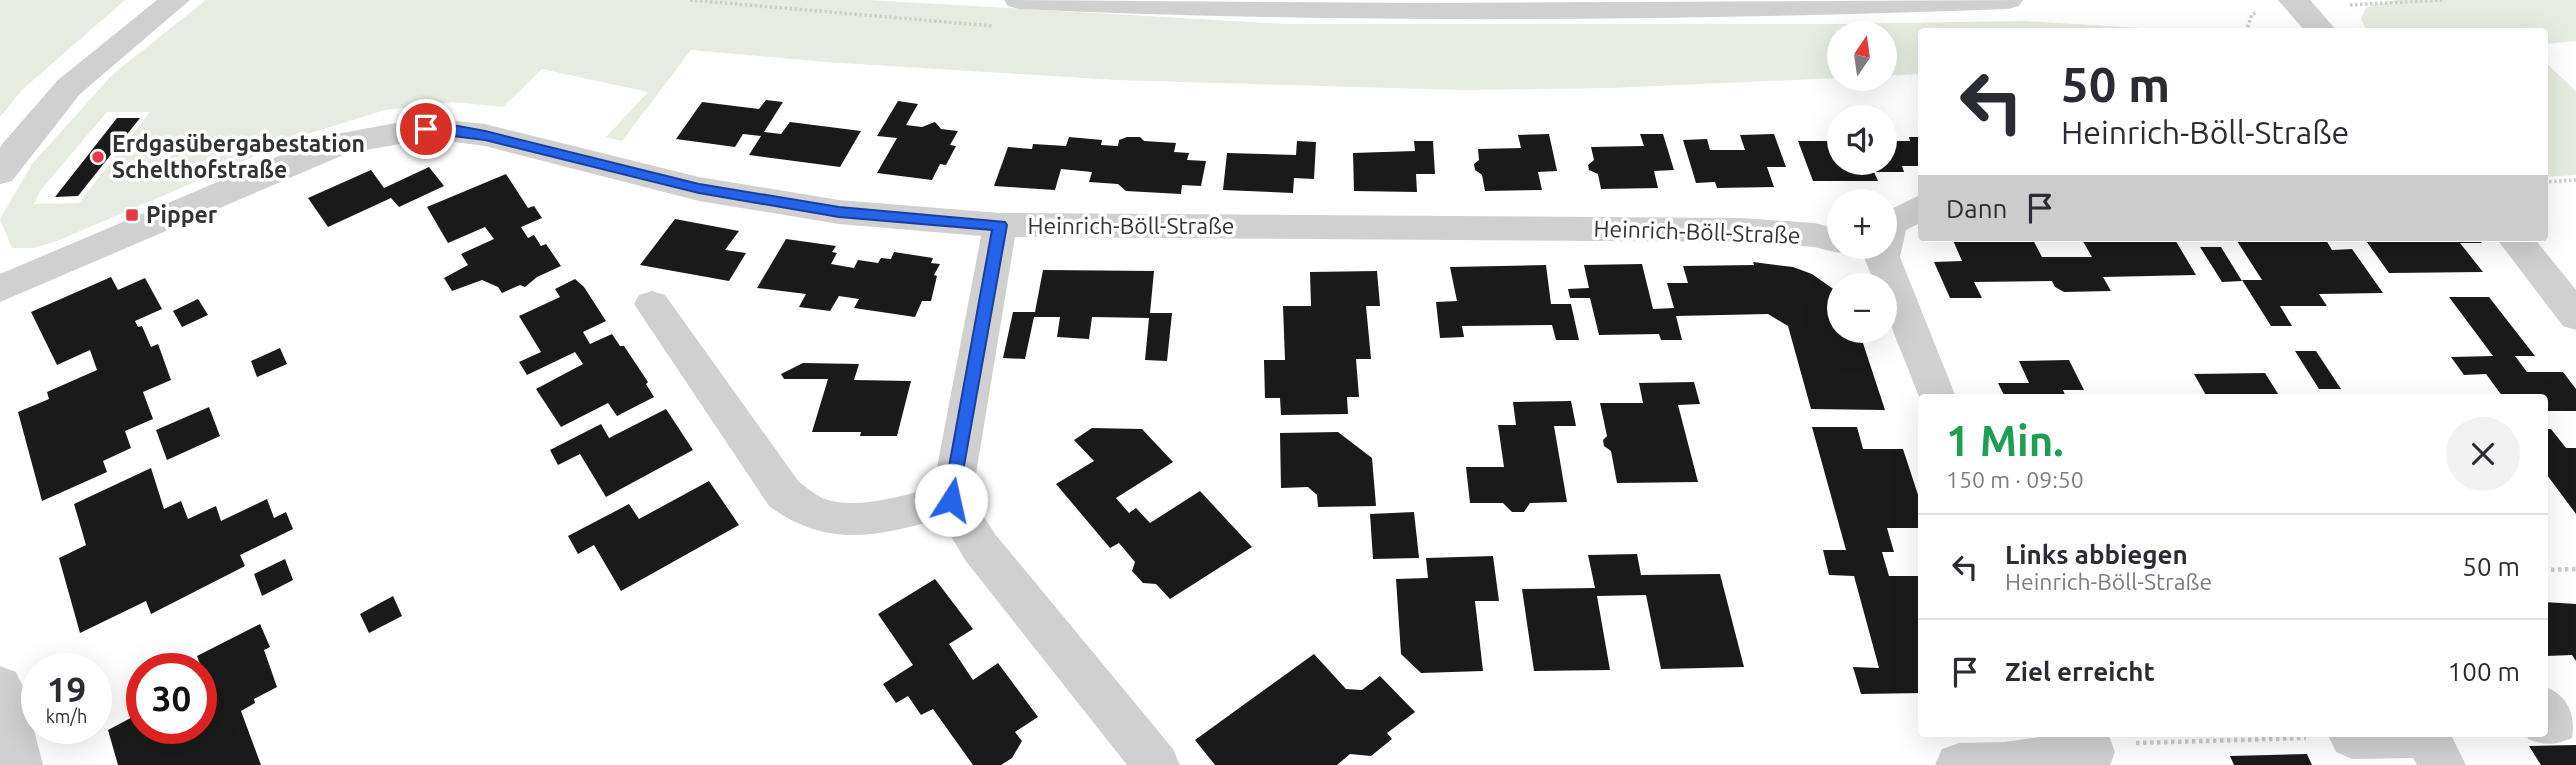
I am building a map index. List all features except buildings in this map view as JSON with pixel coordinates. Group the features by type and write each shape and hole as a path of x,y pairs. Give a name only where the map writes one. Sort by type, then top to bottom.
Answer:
{"street":[{"path":"0,173 69,87 175,0"},
{"path":"1019,0 1229,9 1547,12 1777,9 2008,0"},
{"path":"2293,0 2319,28"},
{"name":"Heinrich-Böll-Straße","path":"0,289 297,160 338,144 396,130 472,132 699,188 839,212 1000,225 1741,230 1827,238"},
{"path":"1897,220 1918,208"},
{"path":"1000,225 951,500 980,547 1156,765"},
{"path":"2517,242 2576,316"},
{"path":"1881,259 1936,394"},
{"path":"652,304 784,494 816,514 846,517 876,518 951,500"},
{"path":"0,687 19,765"},
{"path":"2548,712 2556,723 2548,724"},
{"path":"2369,737 2440,745"},
{"path":"1959,765 2006,764 2091,750"}],"path":[{"path":"2548,182 2576,180"},
{"path":"2548,570 2576,569"},
{"path":"2091,750 2143,742 2292,737"}],"shaded area":[{"path":"0,0 125,0 22,90 0,117"},
{"path":"206,0 868,0 1286,24 1827,24 1827,79 1612,88 1462,90 1117,80 825,62 691,50 622,141 606,137 648,92 542,69 503,107 454,102 385,110 307,134 57,241 34,248 12,248 0,219 32,164 113,74","holes":["107,112 150,112 79,203 34,204 40,191"]},
{"path":"2397,0 2576,0 2576,41 2548,44 2548,28 2366,28 2361,19 2366,7"},
{"path":"2022,21 2142,28 1918,28 1918,74 1897,75 1897,23"},
{"path":"2548,65 2576,91 2576,175 2548,177"}],"place":[{"name":"Erdgasübergabestation Schelthofstraße","path":"98,157"},
{"name":"Pipper","path":"132,215"}],"route":[{"path":"426,129 458,130 485,135 699,188 839,212 1000,225 951,500"}]}
